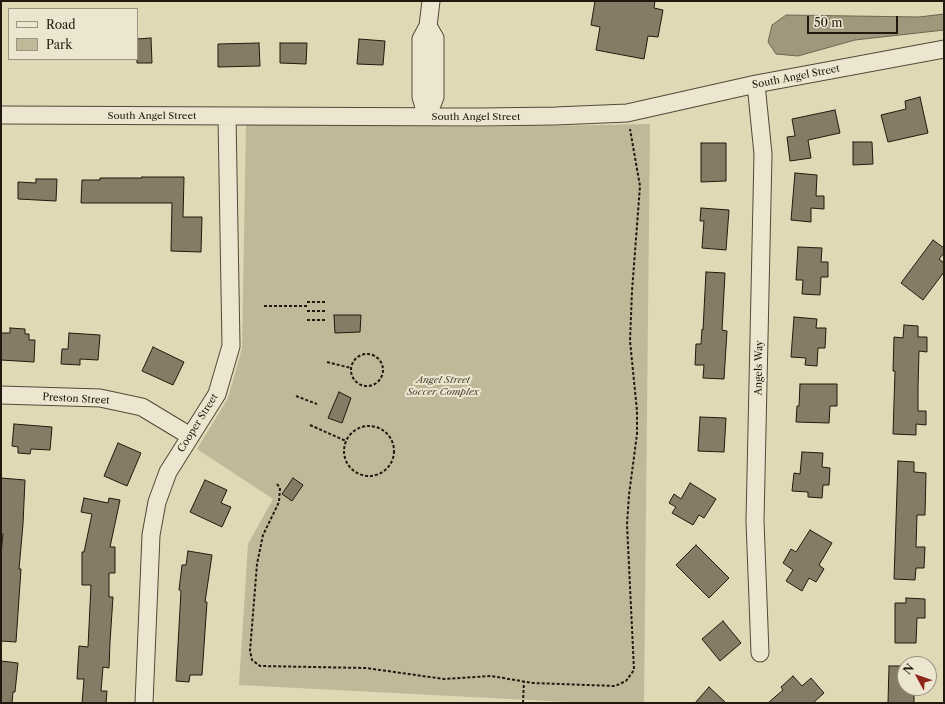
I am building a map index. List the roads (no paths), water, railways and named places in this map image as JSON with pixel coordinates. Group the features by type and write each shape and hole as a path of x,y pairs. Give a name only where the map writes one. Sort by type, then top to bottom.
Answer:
{"street":[{"path":"427,117 421,97 421,39 428,26 431,1"},
{"name":"South Angel Street","path":"1,115 427,117 555,116 627,113 688,98 756,84 944,49"},
{"name":"Angels Way","path":"756,84 763,154 755,521 760,653"},
{"name":"Cooper Street","path":"144,703 151,535 157,502 168,472 217,394 231,346 227,116"},
{"name":"Preston Street","path":"1,395 100,398 142,407 190,436"}],"park label":[{"name":"Angel Street Soccer Complex","path":"443,386"}]}
